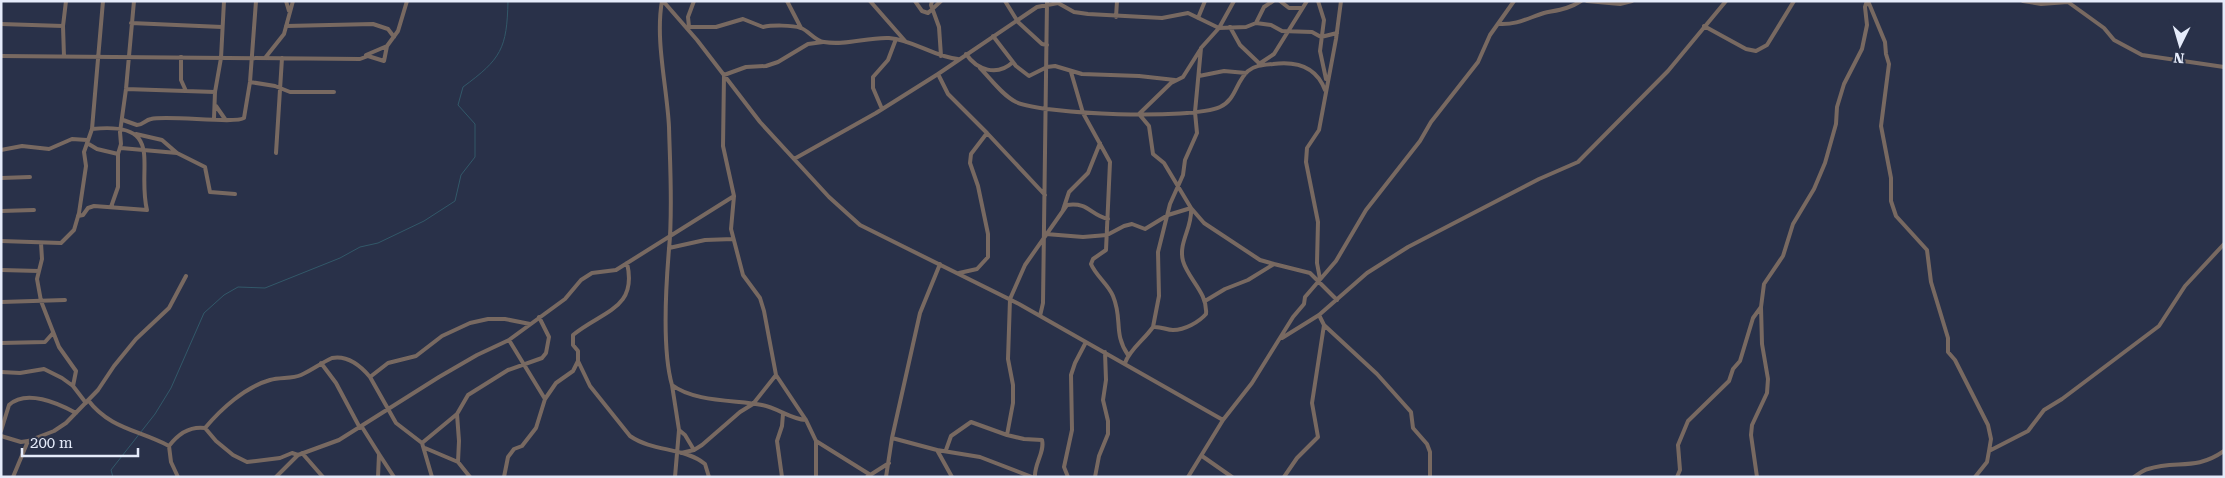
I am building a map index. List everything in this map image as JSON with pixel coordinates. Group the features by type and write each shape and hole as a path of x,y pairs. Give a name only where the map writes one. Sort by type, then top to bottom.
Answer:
{"street":[{"path":"64,57 63,26 66,1"},
{"path":"1,241 61,243 74,230 86,166 84,152 92,129 96,58 100,41 103,1"},
{"path":"111,207 118,186 118,154 121,148 121,129 134,1"},
{"path":"214,118 221,58 224,1"},
{"path":"123,120 137,126 153,118 214,118 240,121 244,118 250,82 256,1"},
{"path":"286,1 289,11"},
{"path":"265,58 280,41 293,1"},
{"path":"360,59 387,46 398,31 407,1"},
{"path":"662,1 688,27 760,122 829,197 860,225 1010,299 1223,420"},
{"path":"662,1 662,49 669,134 670,248 665,281 672,385 679,430 679,453 675,477"},
{"path":"688,27 688,17 694,1"},
{"path":"787,1 801,28"},
{"path":"870,1 906,42"},
{"path":"915,1 926,13 941,1"},
{"path":"932,1 938,20 941,56"},
{"path":"1005,1 1018,22 1042,44 1047,45"},
{"path":"1116,17 1117,1"},
{"path":"1198,18 1205,1"},
{"path":"1139,114 1175,80 1188,72 1201,48 1219,28 1234,1"},
{"path":"794,158 882,109 1047,2 1063,2 1074,12 1116,17 1162,18 1188,13 1219,28 1246,27 1256,22 1264,7 1273,1"},
{"path":"1280,1 1289,8 1302,8"},
{"path":"966,54 972,63 980,68 1014,101 1046,109 1084,113 1195,112 1221,106 1232,98 1246,73 1274,54 1307,1"},
{"path":"1318,1 1324,20 1321,36 1322,62 1327,80"},
{"path":"1319,280 1317,263 1318,222 1306,162 1306,148 1319,130 1341,1"},
{"path":"1188,477 1223,420 1252,383 1319,280 1336,261 1366,210 1478,62 1487,40 1514,1"},
{"path":"1499,24 1516,24 1547,12 1572,8 1582,1"},
{"path":"1587,1 1620,4 1632,1"},
{"path":"1281,338 1319,315 1367,274 1408,247 1539,179 1578,162 1668,71 1726,1"},
{"path":"1704,26 1751,52 1756,51 1766,45 1794,1"},
{"path":"2023,1 2041,4 2068,2 2104,28 2114,40 2142,55 2224,67"},
{"path":"1040,316 1043,303 1045,236 1047,2"},
{"path":"1757,477 1751,435 1752,425 1767,393 1768,379 1762,344 1761,306 1766,279 1783,256 1794,224 1814,190 1825,163 1836,124 1837,107 1844,84 1862,49 1867,25 1866,2"},
{"path":"1866,2 1885,42 1889,64 1881,126 1891,178 1891,201 1896,216 1927,250 1931,282 1948,338 1948,352 1955,360 1988,425 1991,439 1987,462 1975,477"},
{"path":"688,27 716,27 743,19 763,28 770,26 801,28 823,42"},
{"path":"1256,22 1271,25 1288,32 1312,32 1321,36 1337,33"},
{"path":"131,23 222,27"},
{"path":"1,24 63,26"},
{"path":"286,26 373,24 388,29 394,37"},
{"path":"1230,27 1240,45 1260,64 1285,62 1304,66 1318,78 1325,90"},
{"path":"993,36 1013,62 1029,76 1047,67 1060,67 1071,72 1175,80"},
{"path":"724,76 746,67 766,66 778,62 808,44 862,41 876,38 906,42 941,56 958,59"},
{"path":"882,109 873,88 873,77 888,60 896,40"},
{"path":"1,56 360,59 368,56 384,61 387,46"},
{"path":"1125,364 1128,355 1153,327 1159,296 1158,252 1170,204 1183,175 1185,160 1196,133 1195,112 1200,76 1201,48"},
{"path":"181,57 181,80 186,90"},
{"path":"276,153 282,58"},
{"path":"980,68 1003,70 1013,62"},
{"path":"1200,76 1224,71 1246,73"},
{"path":"1071,72 1084,113 1110,162 1106,250 1093,258 1091,264 1113,296 1119,314 1118,340 1128,355"},
{"path":"938,74 948,94 1045,195"},
{"path":"724,76 722,86 723,153 734,196 731,230 733,239 743,275 760,298 776,375 786,394 806,420 816,441 816,477"},
{"path":"250,82 290,92 334,92"},
{"path":"126,89 216,92"},
{"path":"215,104 226,119"},
{"path":"1139,114 1148,126 1153,154 1164,163 1179,185 1191,208 1211,228 1260,260 1310,274 1319,280 1337,300"},
{"path":"78,216 84,215 89,207 147,210 145,203 146,161 136,134 132,130 92,129"},
{"path":"959,273 977,269 988,257 988,234 978,186 970,163 971,154 987,133"},
{"path":"136,134 162,140 177,152 205,167 210,192 235,194"},
{"path":"1,150 22,146 49,149 72,139 87,141 97,150 118,154"},
{"path":"1063,210 1069,192 1088,173 1100,143"},
{"path":"121,148 177,152"},
{"path":"1,178 30,177"},
{"path":"276,477 300,454 329,444 361,428 477,355 509,340 565,299 581,280 592,273 616,270 734,196"},
{"path":"1007,435 1013,403 1013,385 1008,359 1010,299 1025,265 1067,205 1083,205 1098,216 1108,219"},
{"path":"1045,236 1083,237 1107,235 1124,226 1134,224 1147,228 1168,215 1191,208"},
{"path":"1153,327 1159,326 1175,330 1192,325 1206,314 1205,301 1183,261 1182,246 1190,228 1191,208"},
{"path":"1,210 34,210"},
{"path":"670,248 697,241 733,239"},
{"path":"41,242 37,279 41,302 59,347 76,371 73,386"},
{"path":"1989,451 2028,431 2044,410 2062,399 2159,326 2185,286 2224,244"},
{"path":"627,263 631,280 626,299 573,335 573,345 578,351 578,361 590,386 630,436 638,441 687,454 706,464 709,477"},
{"path":"886,477 892,438 920,313 940,264"},
{"path":"1205,301 1225,289 1248,280 1274,264"},
{"path":"1,270 39,271"},
{"path":"1,436 21,442 28,441 54,431 76,412 98,390 114,366 136,339 169,308 186,276"},
{"path":"1,302 65,300"},
{"path":"1677,477 1680,470 1678,445 1688,421 1729,381 1732,369 1740,361 1753,318 1761,306"},
{"path":"1319,315 1324,325 1377,374 1411,412 1413,428 1427,444 1430,452 1430,477"},
{"path":"424,445 457,414 468,395 508,370 542,358 549,346 547,331 539,317"},
{"path":"370,377 388,363 416,356 442,336 470,324 488,319 505,319 530,324"},
{"path":"1284,477 1297,458 1318,437 1312,402 1324,325"},
{"path":"1,343 45,342 53,333"},
{"path":"509,340 545,399"},
{"path":"1068,477 1064,467 1072,430 1071,375 1086,342"},
{"path":"1095,477 1099,456 1108,434 1108,421 1103,400 1106,380 1105,352"},
{"path":"205,428 212,419 240,395 262,382 281,377 299,376 321,363 338,357 354,362 370,377 396,423 424,445 458,462 470,477"},
{"path":"504,477 508,457 514,449 522,446 536,428 545,399 556,383 573,371 578,361"},
{"path":"321,363 336,383 361,428 394,477"},
{"path":"1,372 20,373 44,369 73,386 87,401 115,424 126,430 146,434 169,446"},
{"path":"679,453 694,450 752,404 776,375"},
{"path":"672,385 694,395 765,406 783,414 806,420"},
{"path":"1,431 9,405 15,401 32,398 50,401 76,412"},
{"path":"457,414 458,462"},
{"path":"782,477 777,441 782,426 783,414"},
{"path":"892,438 937,450 980,457 1034,477 1035,468 1043,447 1042,440 1024,439 1007,435 971,422 952,436 946,450"},
{"path":"169,446 182,432 193,428 205,428 216,441 233,455 249,462 280,458 292,452 300,454 323,477"},
{"path":"679,430 685,435 694,450"},
{"path":"13,477 28,441"},
{"path":"816,441 868,475 889,463"},
{"path":"424,445 432,477"},
{"path":"169,446 171,462 178,477"},
{"path":"937,450 952,477"},
{"path":"2134,477 2147,469 2158,466 2202,462 2224,451"},
{"path":"378,477 379,454"},
{"path":"1202,456 1232,477"}],"waterway":[{"path":"113,477 111,470 155,414 171,388 204,313 224,295 238,287 265,288 340,258 360,247 378,243 424,221 455,201 461,175 475,157 475,124 458,105 463,87 486,68 499,52 506,31 508,1"}]}
